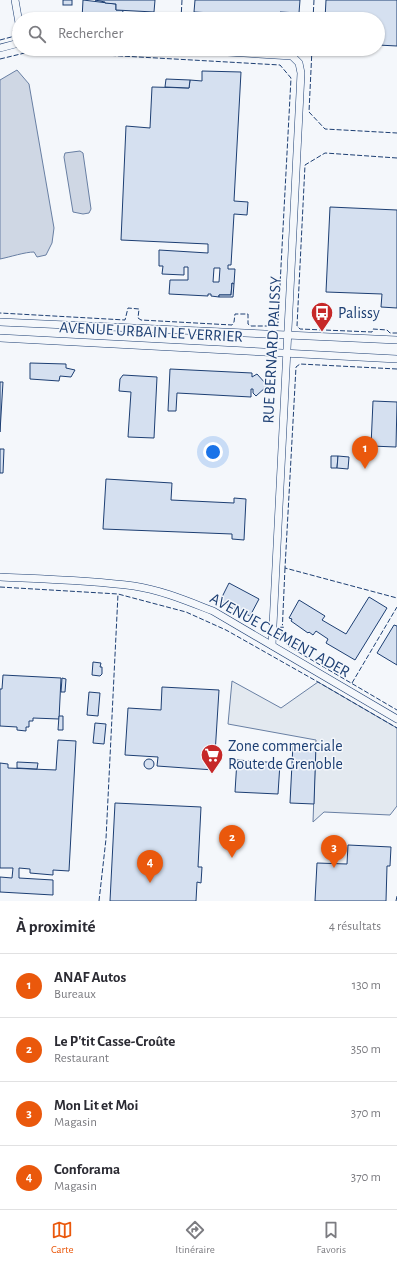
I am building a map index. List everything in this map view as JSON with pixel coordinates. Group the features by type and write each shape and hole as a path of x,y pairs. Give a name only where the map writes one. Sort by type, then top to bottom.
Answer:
{"street":[{"path":"15,0 17,12"},
{"path":"0,48 12,45"},
{"name":"RUE BERNARD PALISSY","path":"272,645 300,73 299,63 296,58 292,56"},
{"name":"AVENUE URBAIN LE VERRIER","path":"0,322 397,340"},
{"name":"AVENUE URBAIN LE VERRIER","path":"0,338 397,359"},
{"name":"AVENUE CLÉMENT ADER","path":"0,578 84,581 135,587 180,598 213,611 397,719"}],"shaded area":[{"path":"17,70 29,84 54,228 52,243 46,255 37,257 34,252 30,252 0,259 0,80"},
{"path":"80,151 83,153 91,209 89,213 83,214 73,212 64,157 65,153"},
{"path":"232,681 281,708 318,682 397,728 397,806 390,815 324,812 313,822 316,740 228,724"}],"building":[{"path":"63,0 72,0 72,5 63,5"},
{"path":"83,0 116,4 116,10 123,10 123,12 82,12"},
{"path":"95,0 155,0 154,12 116,10 116,4"},
{"path":"195,0 300,0 299,12 194,12"},
{"path":"326,0 397,0 397,46 385,45 385,12 325,12"},
{"path":"202,71 241,72 234,201 248,202 247,215 234,214 231,265 228,265 228,269 235,269 234,284 232,283 231,295 219,295 219,297 211,296 211,294 208,294 208,296 169,294 170,280 188,280 188,267 184,267 184,275 162,274 163,266 159,266 159,250 208,253 208,244 121,240 126,126 150,128 152,87 189,88 190,80 202,81","holes":["214,268 220,268 219,282 213,282"]},
{"path":"166,79 190,80 189,88 165,87"},
{"path":"330,207 397,210 397,308 381,307 382,294 326,292"},
{"path":"232,283 234,284 233,297 219,297 219,295 231,295"},
{"path":"30,363 66,364 66,368 75,370 71,377 60,376 59,381 30,379"},
{"path":"170,369 252,373 252,377 257,374 266,384 266,387 256,396 253,393 253,389 251,389 251,397 177,393 176,411 168,411"},
{"path":"123,375 157,377 154,438 128,437 131,392 119,391 120,379"},
{"path":"0,382 3,382 0,432"},
{"path":"373,401 397,402 396,447 371,446"},
{"path":"0,449 4,449 3,473 0,473"},
{"path":"331,456 338,456 337,468 331,468"},
{"path":"338,456 349,457 348,469 337,468"},
{"path":"106,479 172,483 171,500 234,503 234,498 246,499 244,540 232,539 232,534 103,529"},
{"path":"229,583 259,599 250,616 220,601"},
{"path":"369,597 387,608 355,660 326,643 328,639 316,631 313,635 309,632 308,633 289,618 299,600 325,616 322,620 346,634"},
{"path":"394,625 397,626 397,665 377,653"},
{"path":"93,662 101,663 100,667 102,667 102,674 100,676 92,675"},
{"path":"3,675 61,678 59,719 33,718 33,721 29,721 29,727 26,727 26,731 17,730 17,727 0,726 0,689 2,689"},
{"path":"62,678 66,679 65,692 61,692"},
{"path":"162,687 219,690 214,770 157,766 158,757 125,755 128,708 161,710"},
{"path":"89,692 100,693 98,716 87,715"},
{"path":"59,716 63,716 63,730 58,730"},
{"path":"95,723 106,724 104,744 93,743"},
{"path":"58,740 76,741 69,871 53,870 53,875 30,873 30,869 19,868 19,878 53,880 53,895 0,892 0,877 12,878 13,868 0,868 0,763 8,764 8,768 56,770"},
{"path":"293,744 316,745 314,804 290,803"},
{"path":"147,759 151,759 153,760 153,768 147,769 144,766 144,762"},
{"path":"237,760 280,763 278,794 235,792"},
{"path":"17,762 38,763 37,769 17,768"},
{"path":"115,803 201,807 198,867 202,867 201,883 197,882 196,901 110,901"},
{"path":"348,845 391,847 390,866 387,866 386,901 315,901 317,863 347,864"}],"fence":[{"path":"181,12 182,0"},
{"path":"313,12 314,0"},
{"path":"0,40 12,37"},
{"path":"0,59 12,56"},
{"path":"0,313 125,320 128,308 139,309 138,318 141,320 232,325 235,314 248,314 248,324 251,326 274,326 278,323 291,78 280,65 121,56"},
{"path":"312,56 309,112 325,129 397,133"},
{"path":"397,158 325,153 305,165 297,326 300,329 372,332 373,329 387,330 390,333 397,333"},
{"path":"397,369 300,364 296,367 285,568 397,598"},
{"path":"285,568 282,635 288,646 397,710"},
{"path":"0,587 118,594 186,612 226,630 397,728"},
{"path":"99,901 106,839 118,594"},
{"path":"352,683 397,607"},
{"path":"396,901 397,896"}],"place":[{"name":"Palissy","path":"322,332"},
{"name":"ANAF Autos","path":"365,469"},
{"name":"Zone commerciale Route de Grenoble","path":"212,774"},
{"name":"Le P'tit Casse-Croûte","path":"232,858"},
{"name":"Mon Lit et Moi","path":"334,868"},
{"name":"Conforama","path":"150,883"}]}
